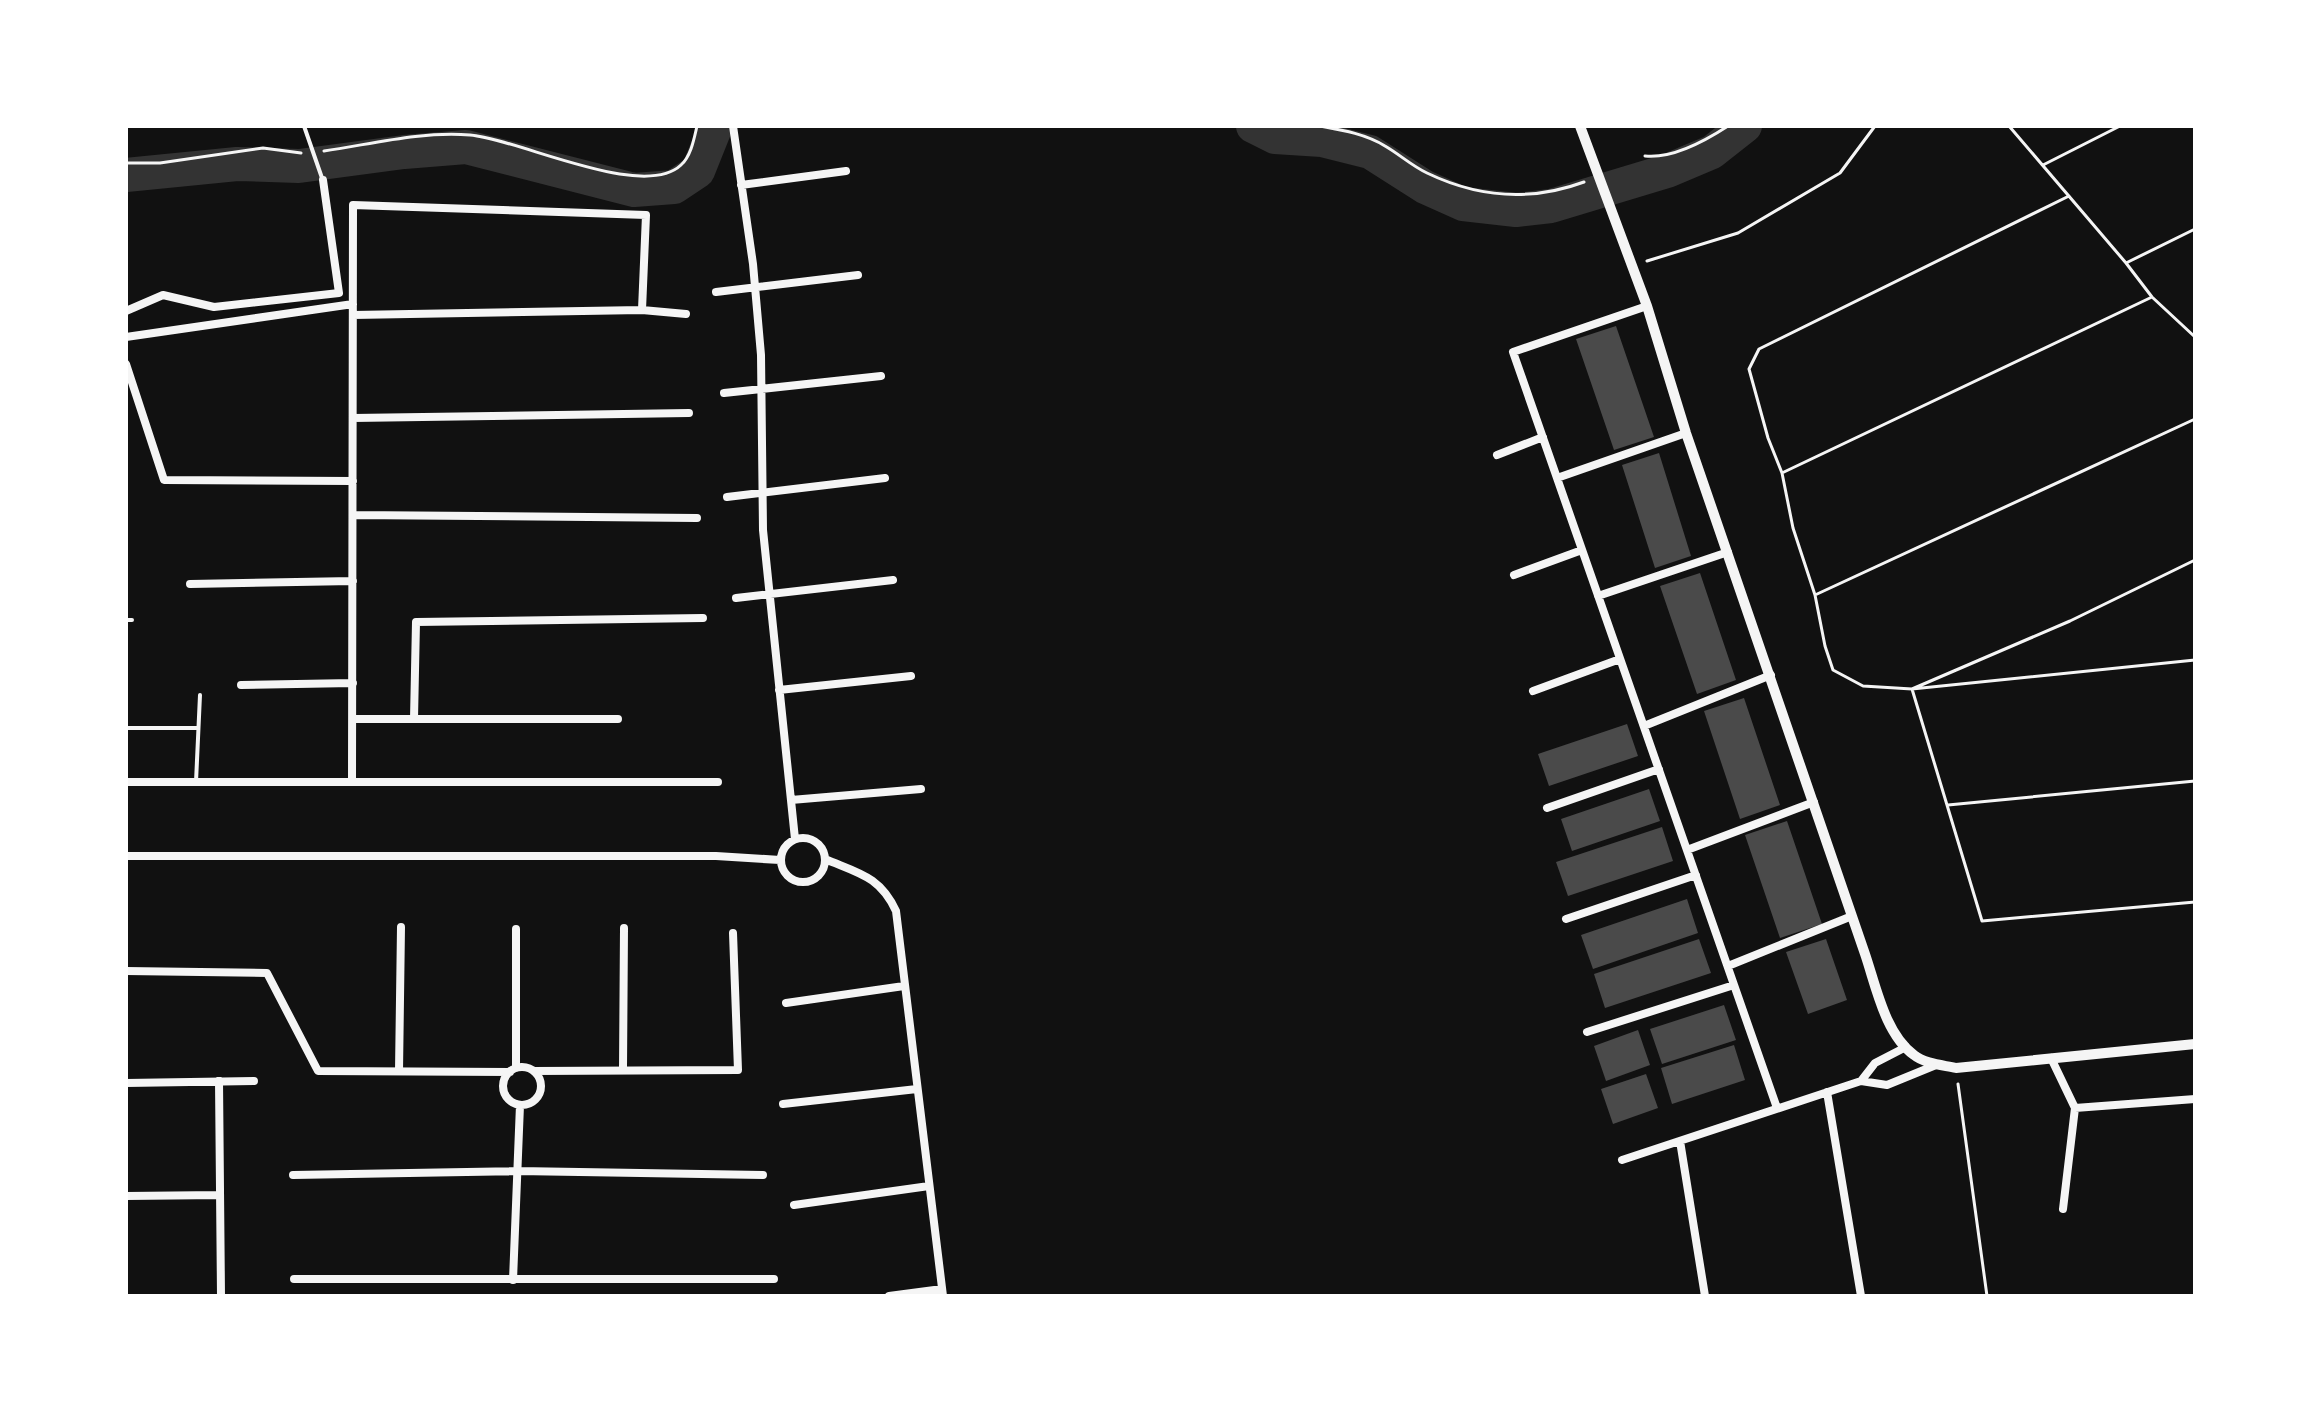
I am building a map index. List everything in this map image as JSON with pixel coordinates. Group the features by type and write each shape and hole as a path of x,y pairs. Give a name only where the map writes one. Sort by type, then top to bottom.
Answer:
{"street":[{"path":"733,126 755,287 762,388 763,530 795,839"},
{"path":"1580,126 1647,306 1686,433 1886,1015 1906,1047 1913,1055 1956,1068 2195,1044"},
{"path":"741,185 846,171"},
{"path":"126,311 163,295 214,307 339,293 323,180"},
{"path":"352,782 353,205 646,215 642,310"},
{"path":"716,292 858,275"},
{"path":"126,337 353,304"},
{"path":"1647,306 1513,352 1777,1108"},
{"path":"353,315 642,310 686,314"},
{"path":"126,364 164,480 353,481"},
{"path":"724,393 881,376"},
{"path":"353,418 689,413"},
{"path":"1557,478 1686,433"},
{"path":"1497,455 1543,437"},
{"path":"727,497 885,478"},
{"path":"353,515 697,518"},
{"path":"1514,575 1582,550"},
{"path":"1598,596 1728,552"},
{"path":"736,598 893,580"},
{"path":"190,584 353,581"},
{"path":"414,719 416,622 703,618"},
{"path":"1533,691 1620,659"},
{"path":"1644,726 1771,675"},
{"path":"779,690 911,676"},
{"path":"241,685 353,683"},
{"path":"353,719 618,719"},
{"path":"1547,808 1659,769"},
{"path":"126,782 718,782"},
{"path":"791,800 921,789"},
{"path":"1687,850 1814,802"},
{"path":"804,837 814,840 821,847 825,859 819,875 810,881 800,883 790,879 783,871 780,860 782,852 795,839 804,837"},
{"path":"126,856 716,856 780,860"},
{"path":"825,859 866,876 887,891 896,911 943,1293 889,1296"},
{"path":"1566,919 1696,875"},
{"path":"1728,966 1852,916"},
{"path":"399,1071 401,927"},
{"path":"623,1069 624,928"},
{"path":"516,929 513,1070 506,1076 503,1088 509,1100 520,1105 532,1102 540,1093 541,1081 534,1071"},
{"path":"126,971 267,973 318,1071 738,1070 733,933"},
{"path":"1587,1032 1734,985"},
{"path":"786,1003 904,986"},
{"path":"1861,1081 1875,1063 1906,1047"},
{"path":"2051,1058 2075,1108 2063,1209"},
{"path":"1622,1160 1861,1081 1887,1085 1939,1064"},
{"path":"219,1081 221,1296"},
{"path":"126,1083 254,1081"},
{"path":"783,1104 917,1089"},
{"path":"1827,1092 1861,1296"},
{"path":"2075,1108 2195,1099"},
{"path":"513,1280 520,1105"},
{"path":"1680,1141 1705,1296"},
{"path":"293,1175 518,1171 763,1175"},
{"path":"794,1205 929,1186"},
{"path":"126,1196 220,1195"},
{"path":"294,1279 774,1279"}],"lane":[{"path":"304,126 323,180"},
{"path":"196,782 200,695"},
{"path":"126,728 198,728"}],"path":[{"path":"321,151 393,139 471,135 613,173 655,176 667,174 685,162 697,126"},
{"path":"1320,126 1365,137 1386,146 1426,173 1491,195 1551,191 1584,182"},
{"path":"1645,156 1655,157 1685,148 1710,138 1728,126"},
{"path":"1632,265 1738,233 1840,173 1875,126"},
{"path":"2009,126 2152,297 2195,337"},
{"path":"2043,165 2118,126"},
{"path":"126,163 160,163 263,148 307,153"},
{"path":"2069,196 1759,349 1749,369 1768,438 1782,473 1793,528 1815,595 1833,670 1863,686 1912,689 2195,660"},
{"path":"2126,263 2195,229"},
{"path":"1782,473 2152,297"},
{"path":"1815,595 2195,419"},
{"path":"1912,689 2070,621 2195,560"},
{"path":"1912,689 1982,921 2195,902"},
{"path":"1947,806 2195,781"},
{"path":"1956,1068 1987,1296"}],"building":[{"path":"1616,326 1654,437 1614,450 1576,339"},
{"path":"1659,453 1691,556 1655,568 1622,465"},
{"path":"1700,573 1736,680 1697,694 1660,586"},
{"path":"1744,698 1780,805 1740,819 1704,711"},
{"path":"1627,724 1638,756 1549,786 1538,754"},
{"path":"1649,789 1660,821 1572,851 1561,819"},
{"path":"1787,821 1822,924 1780,938 1745,835"},
{"path":"1662,827 1673,861 1568,896 1556,862"},
{"path":"1687,899 1698,933 1593,969 1581,935"},
{"path":"1699,939 1711,973 1605,1008 1594,974"},
{"path":"1826,939 1847,1000 1808,1014 1786,952"},
{"path":"1724,1005 1736,1040 1662,1064 1650,1029"},
{"path":"1638,1030 1650,1065 1606,1081 1594,1046"},
{"path":"1734,1045 1745,1080 1672,1104 1661,1068"},
{"path":"1646,1074 1658,1108 1613,1124 1601,1089"}],"waterway":[{"path":"126,175 237,164 299,166 466,147 634,190 674,187 698,171 716,126"},
{"path":"1253,126 1275,137 1322,140 1370,152 1425,187 1463,204 1516,210 1551,206 1667,171 1712,152 1745,126"}]}
